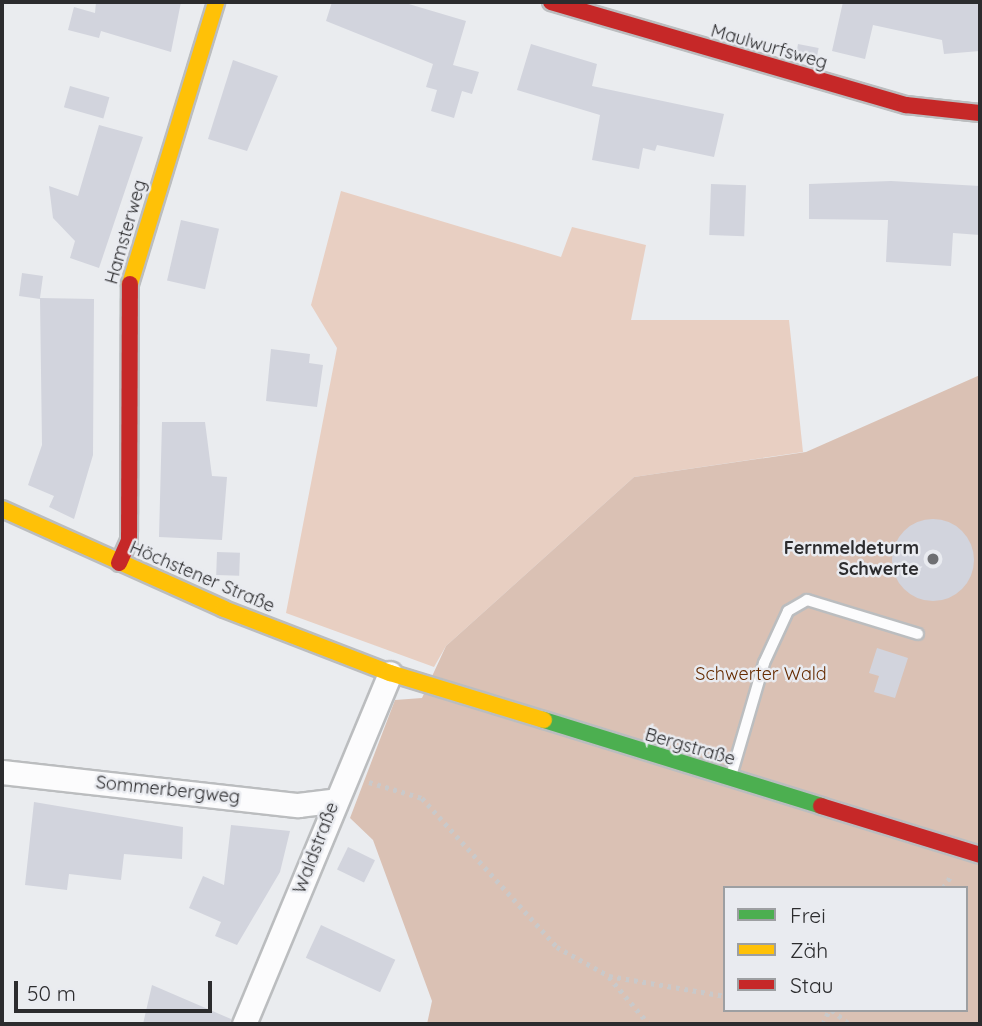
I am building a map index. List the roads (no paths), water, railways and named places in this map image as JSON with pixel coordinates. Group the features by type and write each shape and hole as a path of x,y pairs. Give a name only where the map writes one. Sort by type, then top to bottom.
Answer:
{"main road":[{"name":"Hamsterweg","path":"119,563 129,541 128,291 216,2"},
{"name":"Maulwurfsweg","path":"551,2 793,76 906,105 980,113"},
{"name":"Höchstener Straße","path":"2,509 119,563 390,673"},
{"name":"Bergstraße","path":"390,673 980,855"}],"street":[{"name":"Waldstraße","path":"244,1024 333,801 390,673"},
{"name":"Sommerbergweg","path":"2,772 298,805 333,801"}],"lane":[{"path":"731,779 765,663 788,611 807,600 918,634"}],"place":[{"name":"Fernmeldeturm Schwerte","path":"933,559"}],"park label":[{"name":"Schwerter Wald","path":"761,674"}]}
